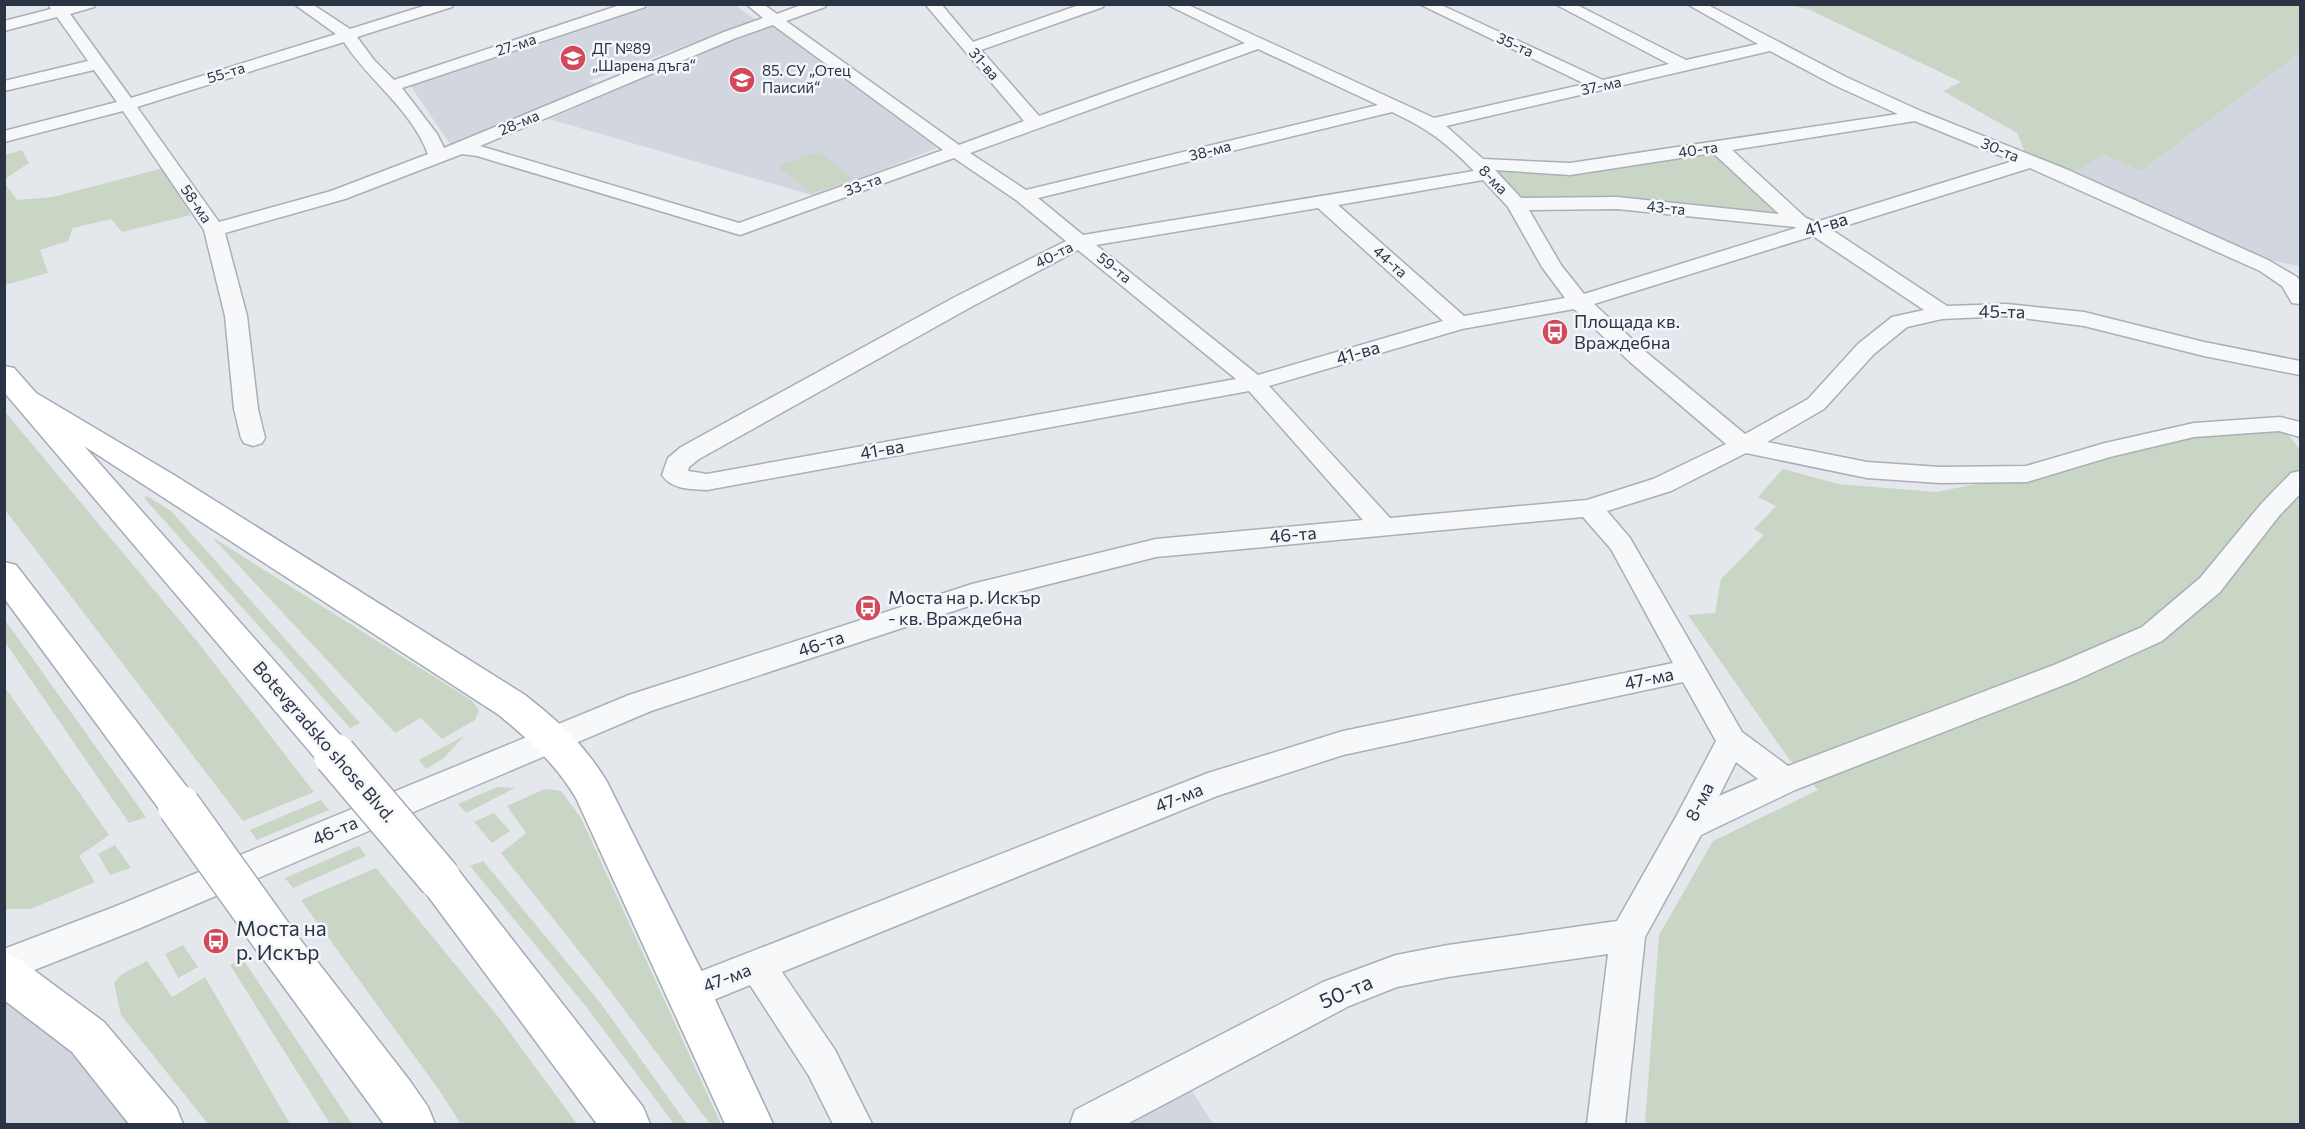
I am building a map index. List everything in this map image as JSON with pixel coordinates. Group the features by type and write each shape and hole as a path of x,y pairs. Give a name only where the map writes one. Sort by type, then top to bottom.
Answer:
{"main road":[{"name":"Botevgradsko shose Blvd.","path":"4,374 335,754 440,879 626,1125"},
{"path":"29,400 163,482 484,686 554,739 580,771 592,791 689,993 749,1125"},
{"path":"4,573 179,806 277,943 393,1097 411,1125"},
{"path":"4,973 88,1037 159,1125"}],"street":[{"path":"4,26 57,8 89,4"},
{"path":"301,4 348,35 376,73 386,84 393,86 431,138 438,156"},
{"name":"55-та","path":"4,137 126,105 447,4"},
{"name":"27-ма","path":"393,86 639,4"},
{"name":"59-та","path":"753,4 957,152 1023,196 1254,383 1384,527"},
{"name":"28-ма","path":"214,230 338,195 460,148 684,54 820,4"},
{"name":"31-ва","path":"932,4 1036,124"},
{"path":"971,48 1098,4"},
{"name":"8-ма","path":"1173,4 1432,124 1483,169 1516,204 1552,267 1579,302 1638,357 1743,445"},
{"name":"35-та","path":"1426,4 1604,86"},
{"path":"1562,4 1685,66"},
{"name":"30-та","path":"1694,4 1770,46 1917,116 2059,173 2261,264 2281,274 2298,288 2301,298"},
{"name":"58-ма","path":"57,8 214,230 236,316 246,409 253,438"},
{"name":"33-та","path":"460,148 491,154 740,229 1260,43"},
{"name":"37-ма","path":"1432,124 1770,46"},
{"path":"4,86 97,64"},
{"name":"38-ма","path":"1023,196 1396,106"},
{"name":"40-та","path":"675,475 677,464 690,453 963,302 1081,241 1321,200 1483,169 1570,169 1917,116"},
{"path":"1718,147 1807,225 1826,234 1942,313"},
{"name":"41-ва","path":"675,475 687,481 707,482 1254,383 1459,323 1579,302 1807,225 2029,162"},
{"path":"1588,166 1617,203"},
{"name":"44-та","path":"1321,200 1459,323"},
{"name":"43-та","path":"1516,204 1617,203 1807,225"},
{"name":"45-та","path":"1743,445 1816,404 1866,349 1900,322 1942,313 2006,310 2084,319 2204,349 2301,368"},
{"path":"1743,445 1867,470 1940,475 2027,474 2105,451 2194,430 2280,424 2301,430"},
{"name":"46-та","path":"4,966 640,704 982,591 1156,548 1589,508 1662,485 1743,445"},
{"path":"1689,825 1784,781 2064,673 2151,634 2210,585 2270,510 2301,479"},
{"path":"1589,508 1621,544 1731,741 1784,781"},
{"name":"47-ма","path":"689,993 1208,786 1343,743 1690,670"},
{"name":"8-ма","path":"1606,1125 1628,935 1689,825 1731,741"},
{"name":"50-та","path":"1089,1125 1336,994 1395,971 1628,935"},
{"path":"757,966 822,1063 853,1125"}],"shaded area":[{"name":"ДГ №89 „Шарена дъга“","path":"654,5 735,5 756,20 589,81 597,85 452,147 410,85"},
{"name":"85. СУ „Отец Паисий“","path":"772,26 937,148 815,196 549,119 732,40"},
{"path":"2300,53 2300,266 2267,260 2072,173 2104,155 2141,171"},
{"path":"4,973 88,1037 159,1124 5,1124"},
{"path":"1182,1075 1213,1124 1089,1124"}],"green space":[{"path":"1788,5 2300,5 2300,53 2141,171 2104,155 2072,173 2029,162 2017,133 1943,91 1961,82 1808,9"},
{"path":"1718,147 1799,222 1617,203 1516,204 1479,164 1543,168"},
{"path":"22,150 29,163 5,179 5,155"},
{"path":"819,152 854,179 812,193 777,166"},
{"path":"163,168 191,215 122,232 111,219 73,228 68,241 40,250 48,273 5,285 4,182 17,200 53,197"},
{"path":"5,412 196,640 314,792 243,821 5,510"},
{"path":"2280,424 2300,450 2300,1124 1645,1124 1659,935 1713,841 1818,790 1789,759 1688,615 1715,613 1721,579 1764,535 1754,529 1776,506 1758,497 1783,469 1838,484 1936,492 2027,474 2194,430"},
{"path":"147,496 171,511 360,723 350,728 144,498"},
{"path":"212,537 471,700 479,710 475,720 442,739 421,718 395,733"},
{"path":"4,620 146,817 129,823 5,642"},
{"path":"4,686 109,835 79,856 95,882 31,909 6,909 5,907"},
{"path":"464,736 444,758 426,769 419,760"},
{"path":"497,787 515,788 466,813 458,804"},
{"path":"545,789 561,791 581,818 721,1124 710,1124 605,984 501,853 526,833 507,806"},
{"path":"321,800 329,810 257,840 250,830"},
{"path":"494,813 510,831 492,843 474,822"},
{"path":"115,845 131,868 110,875 98,854"},
{"path":"359,846 366,856 293,888 285,878"},
{"path":"483,861 599,1001 687,1124 674,1124 585,1005 470,866"},
{"path":"376,868 500,1019 577,1124 461,1124 439,1090 301,900"},
{"path":"183,945 198,967 178,978 165,954"},
{"path":"243,959 352,1124 330,1124 230,965"},
{"path":"147,961 172,997 205,977 290,1124 208,1124 121,1015 114,983 122,974"}],"place":[{"name":"ДГ №89 „Шарена дъга“","path":"573,58"},
{"name":"85. СУ „Отец Паисий“","path":"742,80"},
{"name":"Площада кв. Враждебна","path":"1555,332"},
{"name":"Моста на р. Искър - кв. Враждебна","path":"868,608"},
{"name":"Моста на р. Искър","path":"216,941"}]}
